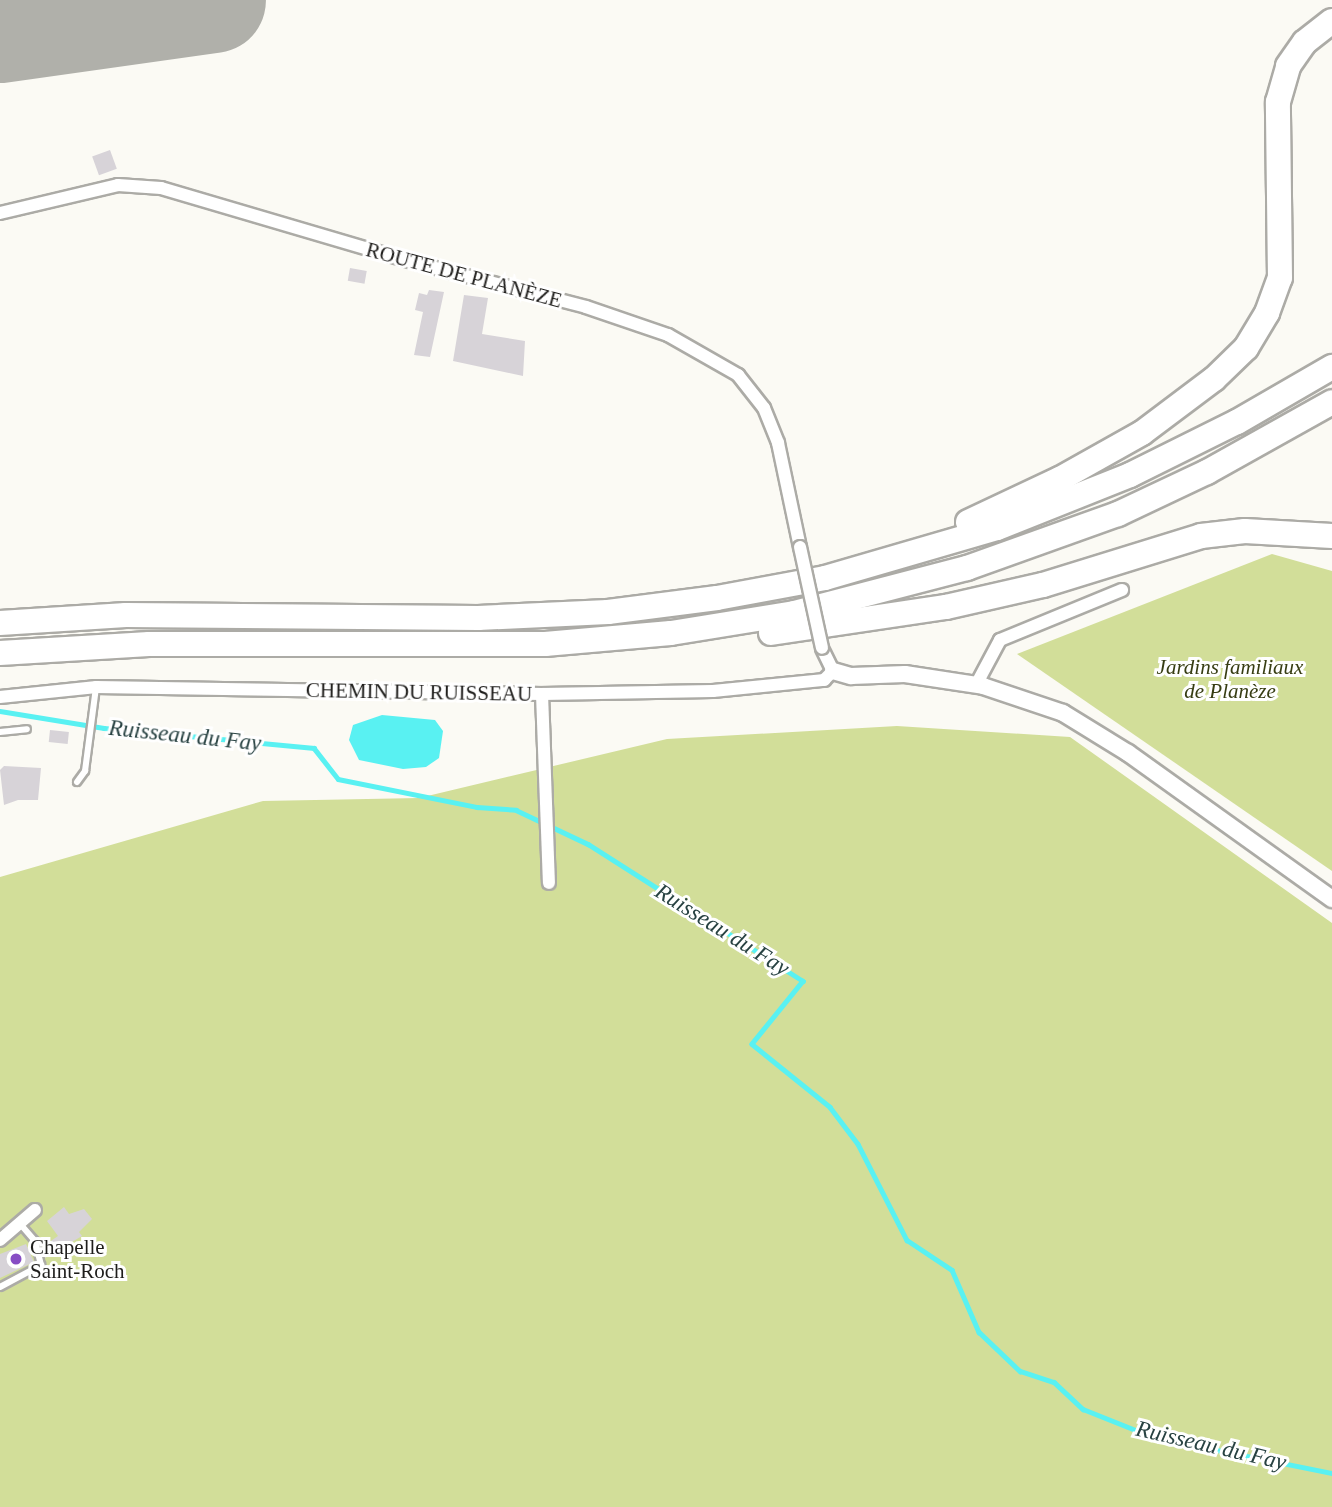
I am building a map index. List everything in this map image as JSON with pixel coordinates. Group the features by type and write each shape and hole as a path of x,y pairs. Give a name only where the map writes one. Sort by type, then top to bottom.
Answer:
{"highway":[{"path":"882,562 918,540 988,514 1142,433 1213,379 1246,348 1267,313 1280,278 1278,102 1287,66 1305,42 1332,21"},
{"path":"0,623 126,615 478,618 608,612 717,598 882,562 997,528 1130,475 1237,422 1332,366"},
{"path":"0,653 149,644 491,646 715,626 881,593 1024,549 1118,514 1207,472 1332,402"},
{"path":"715,626 757,634 946,607 1043,585 1201,536 1245,531 1332,537"}],"street":[{"name":"ROUTE DE PLANÈZE","path":"0,213 118,185 161,188 355,246 586,307 668,335 738,375 764,408 778,443 822,648 833,671"},
{"path":"976,685 1000,640 1122,590"},
{"path":"833,671 851,676 905,674 976,685 1063,713 1128,753 1332,899"},
{"name":"CHEMIN DU RUISSEAU","path":"0,697 96,687 541,694 773,687 814,682 833,671"},
{"path":"541,694 549,883"},
{"path":"0,1240 35,1210"}],"lane":[{"path":"78,782 85,771 96,687"},
{"path":"0,732 27,729"},
{"path":"0,1287 35,1272 43,1261 35,1241 19,1224"}],"green space":[{"name":"Jardins familiaux de Planèze","path":"1272,554 1332,571 1332,871 1017,654"},
{"path":"897,726 1070,737 1332,923 1332,1507 0,1507 0,877 263,801 419,798 667,739"}],"water":[{"path":"382,715 435,720 443,731 439,758 426,767 403,769 359,760 349,740 353,725"}],"building":[{"path":"110,150 117,169 99,175 92,156"},
{"path":"350,268 367,271 364,284 348,281"},
{"path":"429,290 444,292 430,357 414,355 423,312 415,310 419,293 427,295"},
{"path":"464,295 488,298 482,334 525,341 523,376 453,361"},
{"path":"50,730 69,732 68,744 49,742"},
{"path":"4,766 41,768 38,800 18,800 4,805 0,770"},
{"path":"64,1207 69,1214 84,1209 92,1219 79,1232 82,1236 45,1258 42,1247 58,1236 47,1221"},
{"name":"Chapelle Saint-Roch","path":"26,1244 34,1262 0,1278 0,1254"}],"waterway":[{"name":"Ruisseau du Fay","path":"0,711 104,728 314,748 338,779 477,807 516,810 588,844 803,981 752,1044 830,1107 858,1144 907,1240 952,1270 979,1332 1020,1371 1054,1382 1083,1409 1153,1437 1332,1473"}],"runway":[{"path":"0,30 213,0"}],"place":[{"name":"Chapelle Saint-Roch","path":"16,1259"}]}
